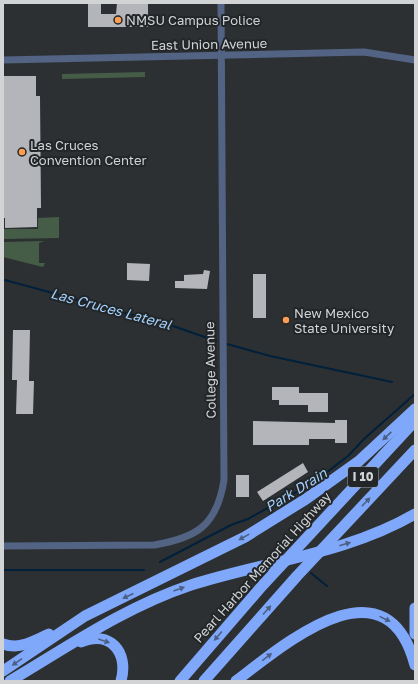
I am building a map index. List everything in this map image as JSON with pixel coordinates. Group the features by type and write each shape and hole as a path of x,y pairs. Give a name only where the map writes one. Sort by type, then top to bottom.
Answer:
{"highway":[{"path":"3,644 14,647 22,646 201,560 278,518 359,461 415,409"},
{"name":"Pearl Harbor Memorial Highway","path":"180,681 262,586 415,421"},
{"name":"I 10","path":"204,681 297,576 415,450"},
{"path":"11,681 122,614 165,595 210,580 360,540 391,527 415,514"},
{"path":"415,608 415,634"},
{"path":"236,681 300,634 327,620 349,614 376,616 391,622 404,635 415,665"},
{"path":"3,671 85,616"},
{"path":"55,654 92,638 110,642 120,652 123,668 121,681"}],"street":[{"name":"College Avenue","path":"3,546 154,545 176,542 194,534 210,519 220,500 224,480 221,3"},
{"name":"East Union Avenue","path":"3,60 364,52 415,60"}],"green space":[{"path":"145,72 145,77 62,79 62,74"},
{"path":"59,217 59,238 4,239 4,229 38,229 38,218"},
{"path":"44,241 39,243 39,263 45,263 43,267 3,257 3,242"}],"building":[{"name":"NMSU Campus Police","path":"88,3 101,3 101,14 116,14 117,3 148,3 148,27 88,27"},
{"name":"Las Cruces Convention Center","path":"3,76 36,76 36,96 40,96 41,208 37,208 37,227 5,228 5,218 3,218"},
{"path":"127,263 150,264 149,281 127,280"},
{"path":"204,270 210,271 207,289 175,288 175,281 184,281 184,275 203,274"},
{"path":"253,274 266,274 266,318 253,318"},
{"path":"13,330 30,330 29,381 34,381 33,414 16,414 17,380 12,380"},
{"path":"272,387 299,387 299,393 328,393 328,412 308,412 308,405 279,405 279,400 272,400"},
{"path":"335,420 347,420 347,443 335,443 335,439 309,439 309,445 253,445 253,421 335,423"},
{"path":"303,463 308,472 263,501 257,492"},
{"path":"236,475 249,475 249,497 236,497"}],"waterway":[{"name":"Las Cruces Lateral","path":"5,280 173,326 216,341"},
{"name":"Las Cruces Lateral","path":"227,344 270,356 392,382"},
{"name":"Park Drain","path":"160,562 231,525 248,519 314,482 348,456 365,438 415,394"},
{"name":"Park Drain","path":"3,570 144,570"},
{"path":"311,573 327,586"}],"place":[{"name":"NMSU Campus Police","path":"118,20"},
{"name":"Las Cruces Convention Center","path":"22,152"},
{"name":"New Mexico State University","path":"286,320"}]}
